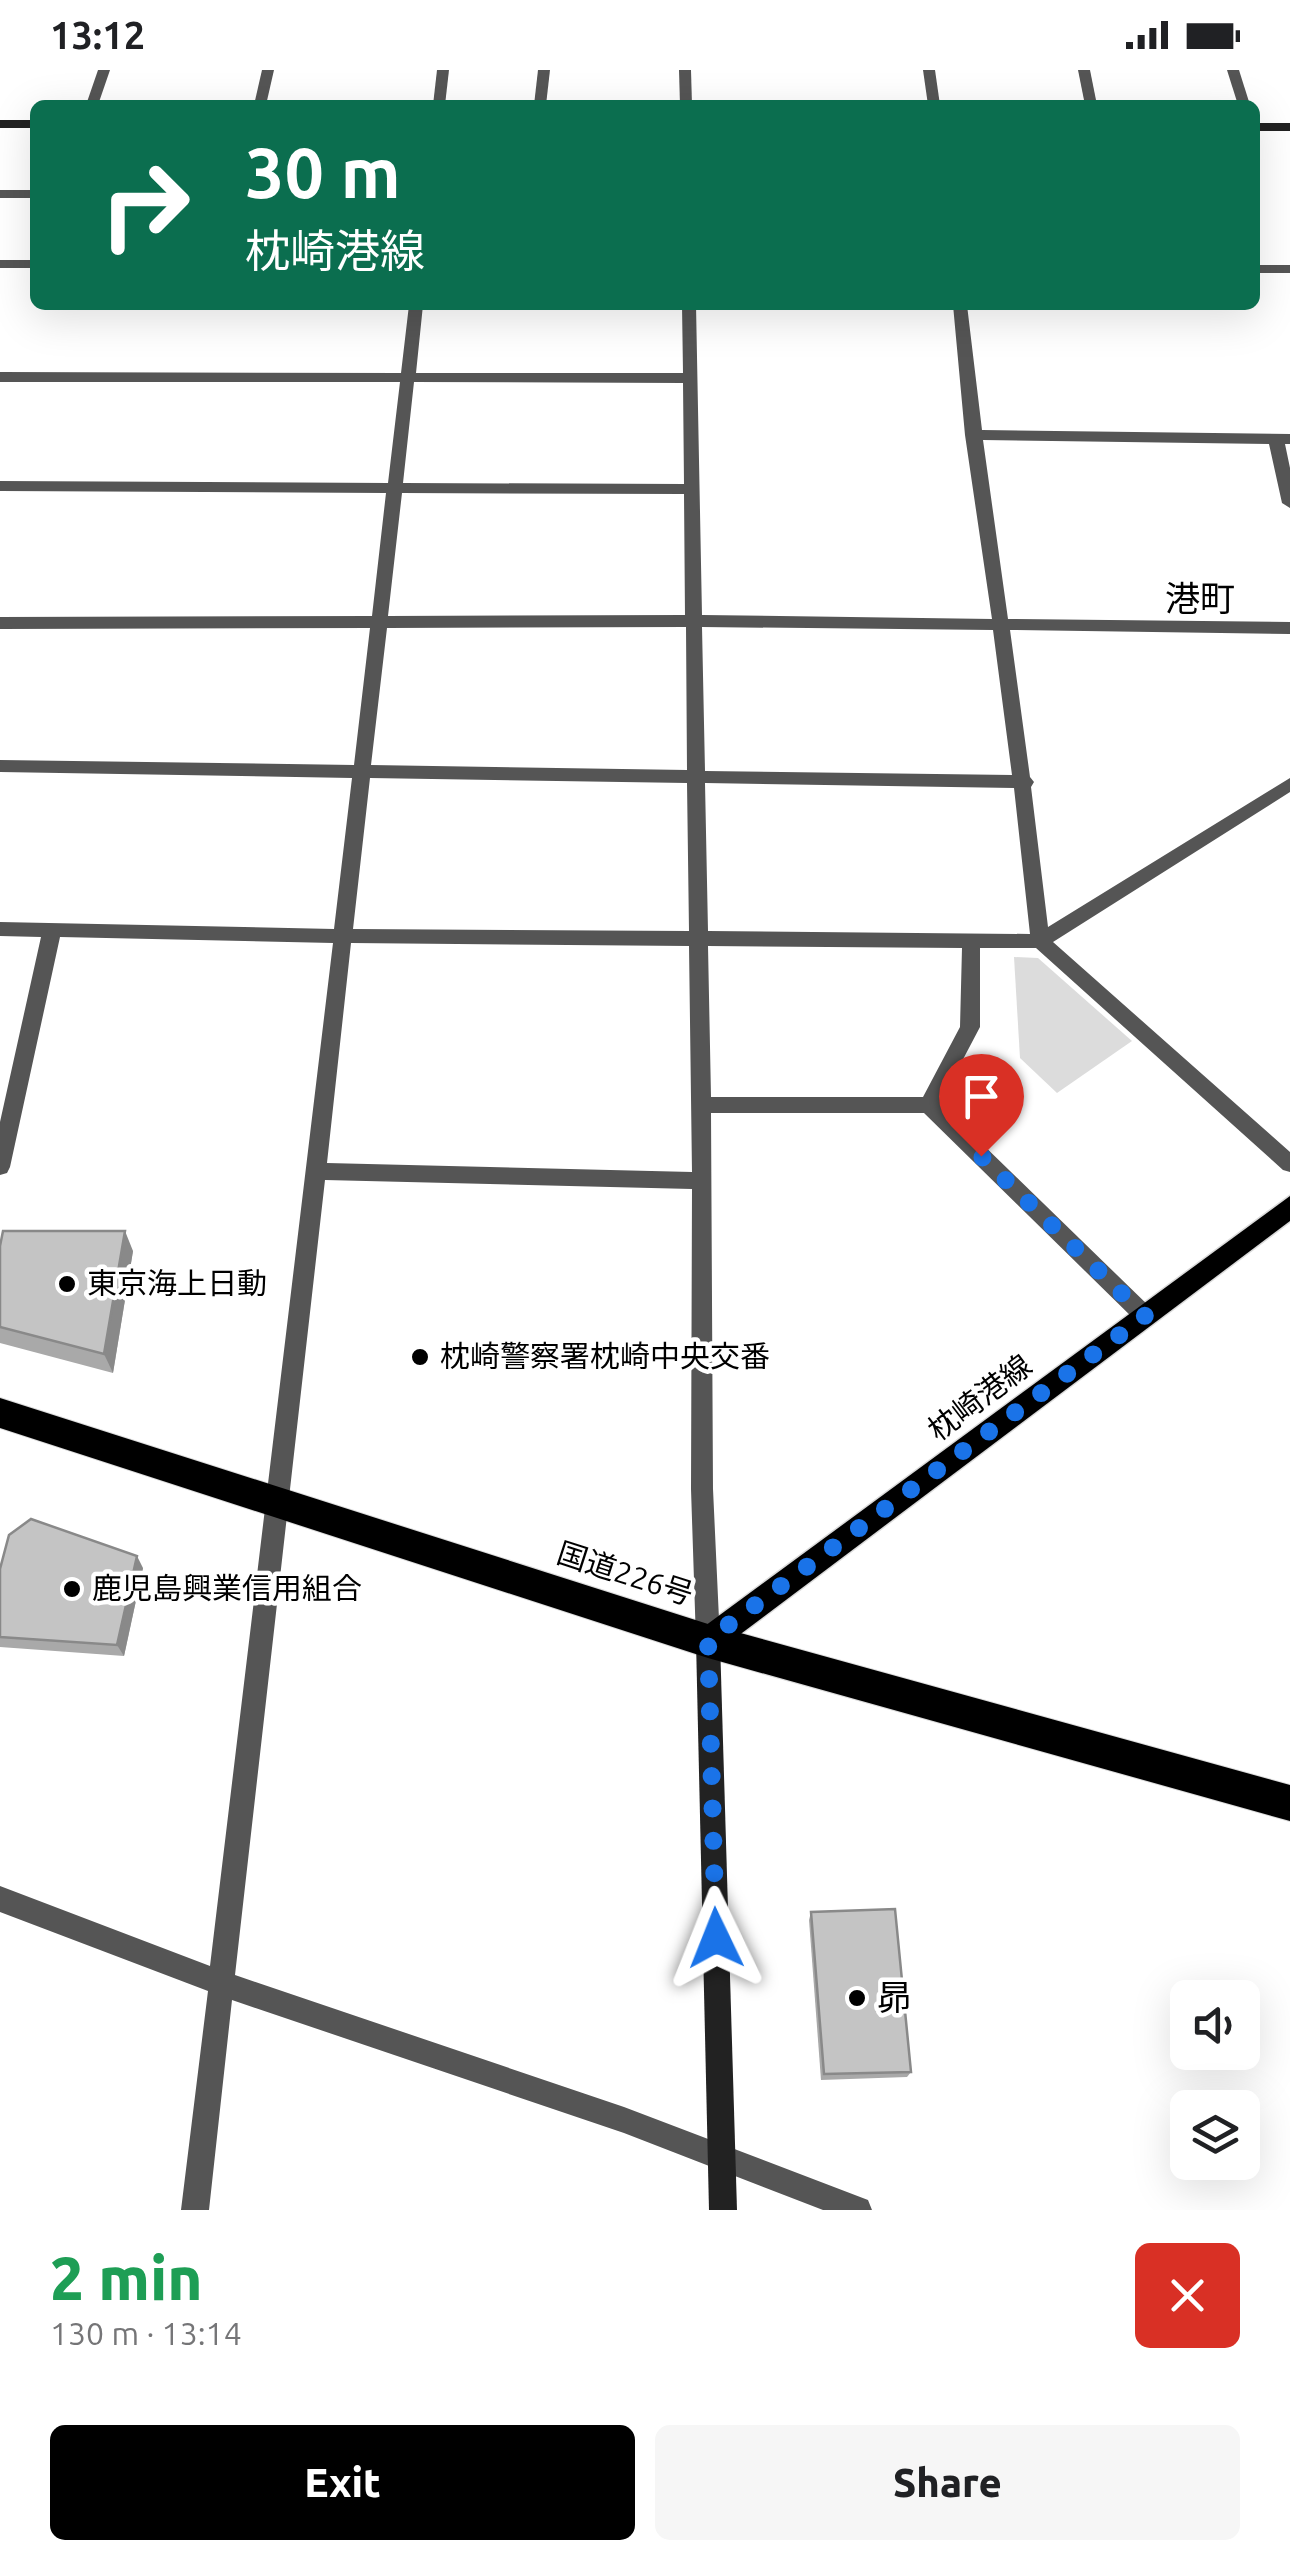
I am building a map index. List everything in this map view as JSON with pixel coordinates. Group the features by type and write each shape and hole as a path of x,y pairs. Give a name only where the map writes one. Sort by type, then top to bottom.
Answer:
{"highway":[{"name":"国道226号","path":"0,1413 708,1640 1290,1803"}],"main road":[{"path":"0,124 30,124"},
{"path":"1260,127 1290,127"},
{"name":"枕崎港線","path":"708,1640 1290,1208"},
{"path":"708,1640 723,2210"}],"street":[{"path":"94,100 104,70"},
{"path":"261,100 268,70"},
{"path":"440,100 443,70"},
{"path":"541,100 544,70"},
{"path":"685,70 686,100"},
{"path":"929,70 933,100"},
{"path":"1084,70 1090,100"},
{"path":"1233,70 1242,100"},
{"path":"0,194 30,194"},
{"path":"0,264 30,264"},
{"path":"1260,269 1290,268"},
{"path":"196,2210 415,310"},
{"path":"689,310 702,1181 702,1489 708,1640"},
{"path":"960,310 973,435 1024,782 1040,941 1290,1164"},
{"path":"0,376 690,378"},
{"path":"973,435 1283,439 1290,503"},
{"path":"0,486 692,489"},
{"path":"0,623 694,621 1290,628"},
{"path":"0,766 1024,782"},
{"path":"0,929 344,936 1040,941 1290,784"},
{"path":"0,1167 8,1093 52,930"},
{"path":"929,1105 970,1027 971,942"},
{"path":"701,1105 929,1105 1145,1316"},
{"path":"316,1171 702,1181"},
{"path":"0,1899 221,1982 624,2120 858,2210"}],"shaded area":[{"path":"1014,957 1038,958 1132,1041 1057,1093 1020,1058"}],"building":[{"name":"東京海上日動","path":"3,1231 125,1231 104,1354 0,1327"},
{"name":"鹿児島興業信用組合","path":"31,1519 137,1556 117,1645 0,1637 0,1569 9,1535"},
{"name":"昴","path":"895,1909 911,2072 824,2074 811,1912"}],"place":[{"name":"東京海上日動","path":"67,1284"},
{"name":"枕崎警察署枕崎中央交番","path":"420,1357"},
{"name":"鹿児島興業信用組合","path":"72,1589"},
{"name":"昴","path":"857,1998"}],"district":[{"name":"港町","path":"1200,599"}],"route":[{"path":"716,1938 708,1640 1145,1316 981,1156"}]}
